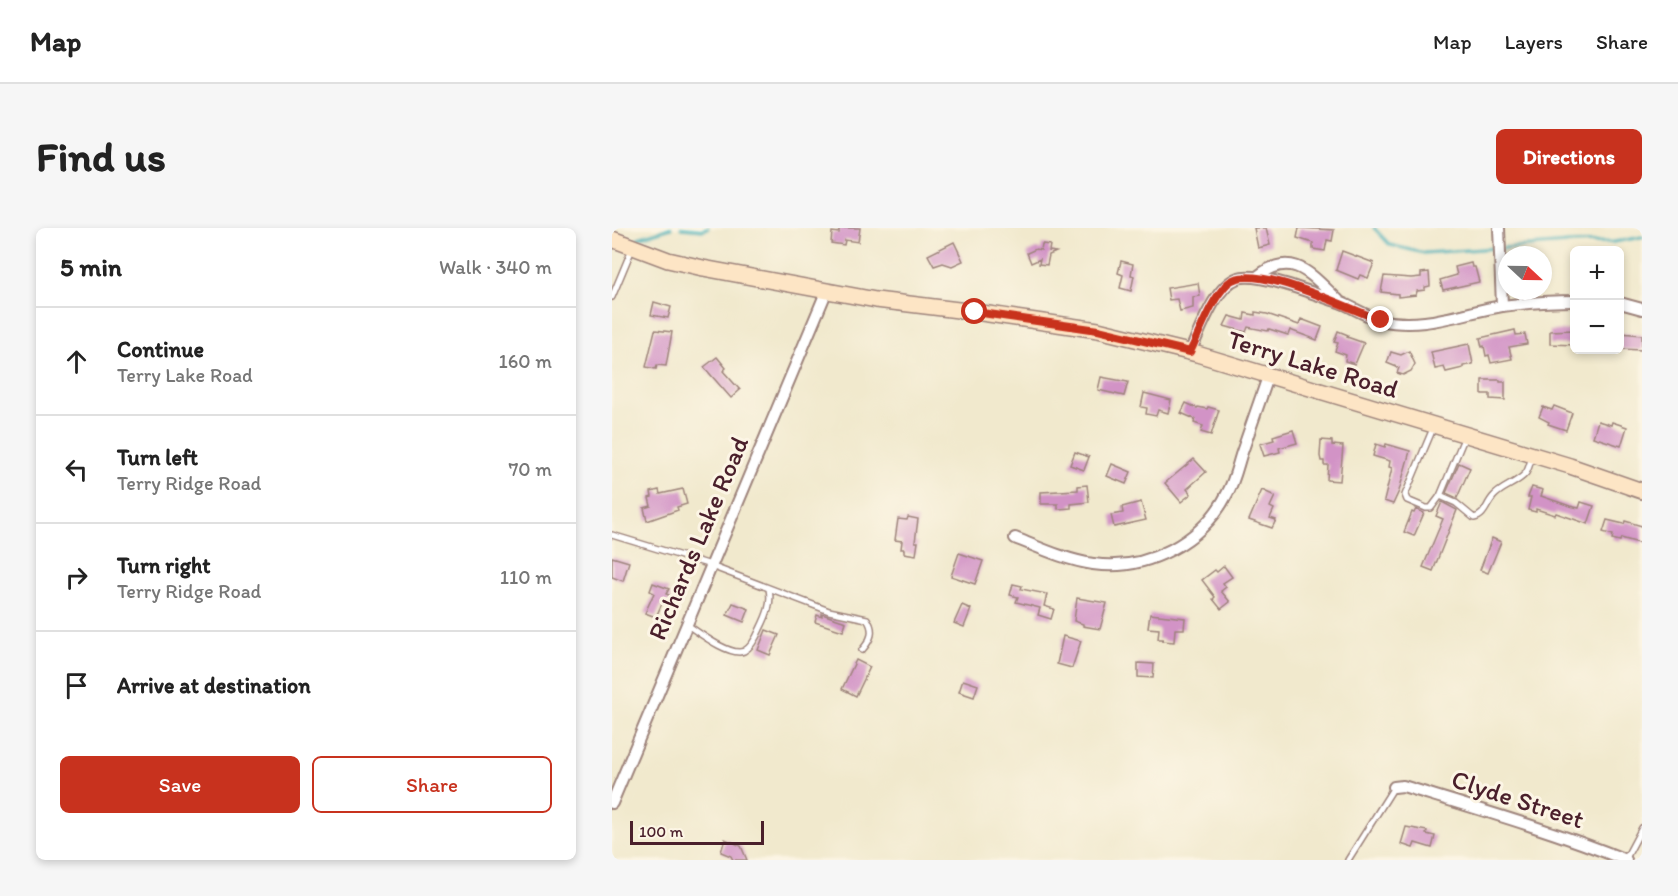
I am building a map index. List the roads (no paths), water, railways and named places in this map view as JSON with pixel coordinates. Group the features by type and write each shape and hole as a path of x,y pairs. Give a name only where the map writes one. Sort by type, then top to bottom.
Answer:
{"main road":[{"name":"Terry Lake Road","path":"612,239 668,260 703,268 876,300 1098,330 1190,352 1533,454 1642,491"}],"street":[{"path":"1499,228 1502,306"},
{"path":"1257,277 1269,267 1289,264 1307,270 1340,303"},
{"path":"1190,352 1217,297 1229,282 1242,276 1290,285 1381,320 1414,324 1502,306 1570,300"},
{"name":"Richards Lake Road","path":"612,803 827,290"},
{"path":"1624,304 1642,309"},
{"path":"1015,538 1070,560 1113,565 1131,563 1159,555 1179,546 1206,525 1229,491 1268,376"},
{"name":"Clyde Street","path":"1395,787 1403,786 1455,802 1626,860"}],"lane":[{"path":"612,297 633,248"},
{"path":"1434,425 1405,495 1407,500 1426,508 1431,508 1440,496 1466,434"},
{"path":"1440,496 1456,502 1474,518 1477,518 1481,516 1496,494 1519,480 1527,472 1533,454"},
{"path":"612,535 711,566 829,611 867,619 871,626 871,639 862,650"},
{"path":"686,624 714,643 736,652 746,650 765,619 771,600 769,589"},
{"path":"1348,860 1395,787"},
{"path":"1626,860 1642,828"}],"waterway":[{"path":"638,238 671,228"},
{"path":"681,228 702,230 708,228"},
{"path":"1374,228 1390,245 1424,253 1497,248"},
{"path":"1529,246 1614,242 1642,237"}]}
